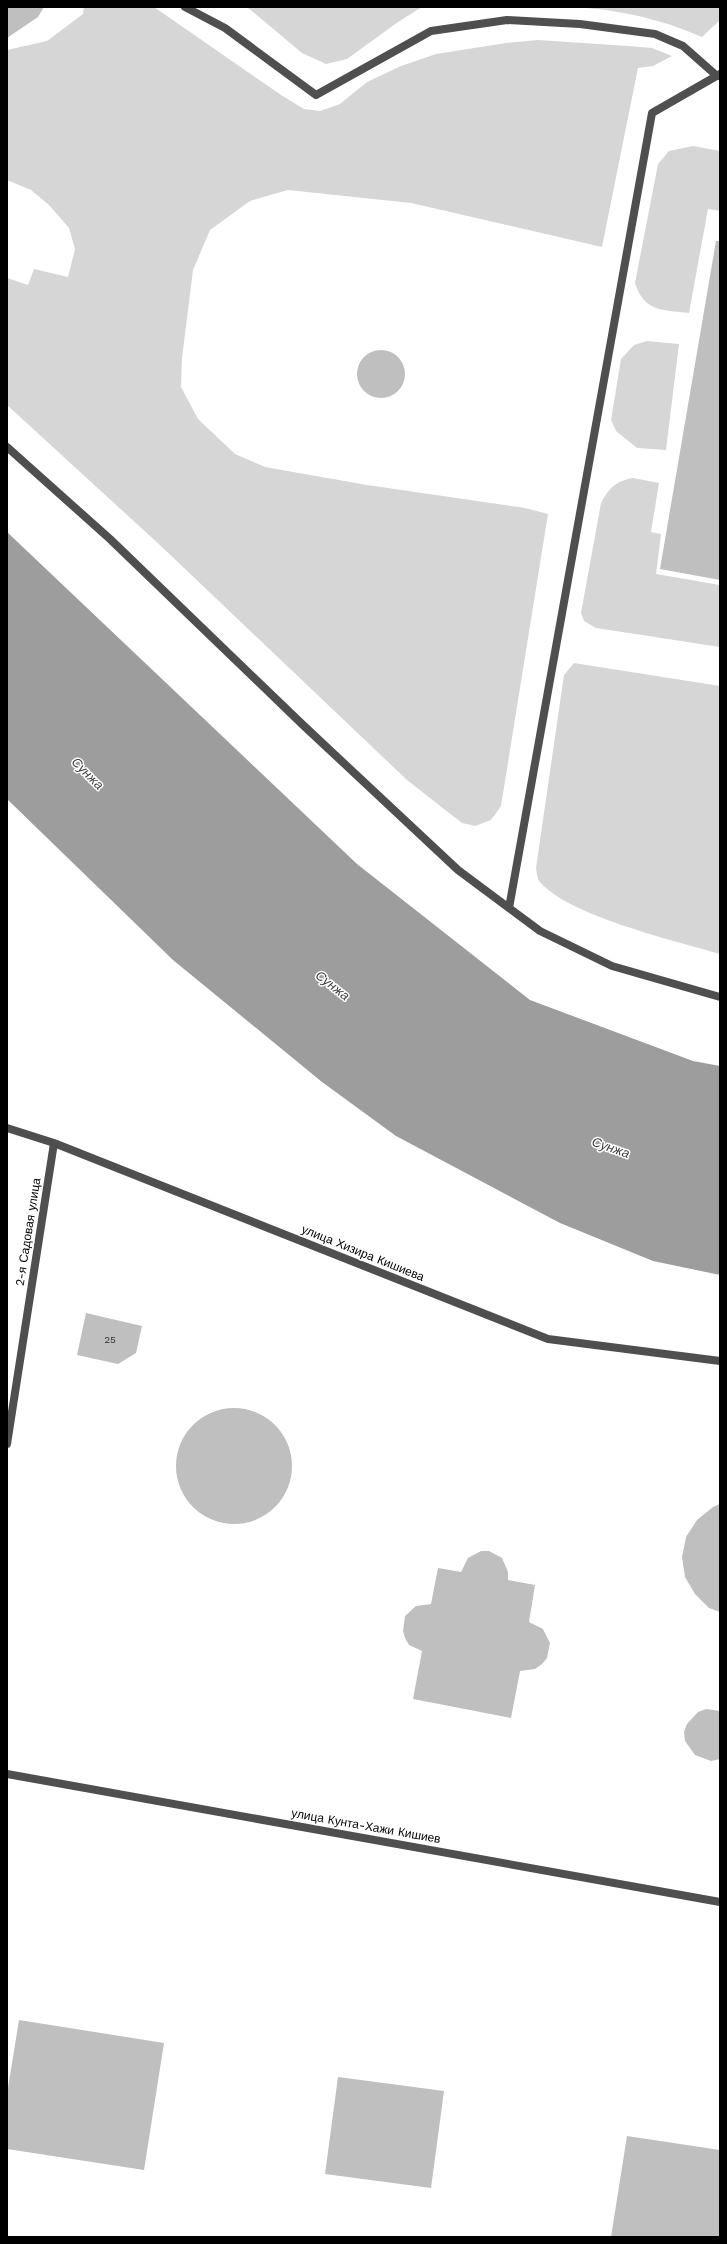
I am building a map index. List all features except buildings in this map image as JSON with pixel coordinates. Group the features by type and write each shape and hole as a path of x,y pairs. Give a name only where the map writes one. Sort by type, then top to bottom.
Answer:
{"street":[{"path":"185,7 225,28 316,96 431,31 506,20 580,24 655,34 683,46 718,75 652,112 509,908"},
{"path":"7,447 110,539 303,725 458,870 540,931 612,966 720,997"},
{"name":"улица Хизира Кишиева","path":"7,1128 54,1143 548,1339 720,1361"},
{"name":"2-я Садовая улица","path":"7,1444 54,1143"},
{"name":"улица Кунта-Хажи Кишиев","path":"7,1774 720,1902"}],"shaded area":[{"path":"84,7 154,7 281,95 304,109 320,111 340,104 367,82 401,66 436,54 506,43 538,40 628,46 652,48 672,56 653,66 638,68 602,247 411,203 288,190 250,201 210,230 193,270 182,358 181,387 198,419 235,454 265,467 367,485 525,508 548,514 501,806 491,820 475,826 462,823 407,780 162,547 7,405 7,278 28,285 34,269 68,277 75,249 69,228 49,205 31,190 7,180 7,50 47,41 83,14"},
{"path":"247,7 422,7 398,22 347,59 326,64 302,53"},
{"path":"573,7 720,7 720,20 702,37 671,25 639,16 606,10"},
{"path":"693,146 720,151 720,211 708,209 689,313 656,308 644,300 635,283 658,164 669,151"},
{"path":"647,341 679,344 666,450 637,448 616,431 611,420 621,359 634,345"},
{"path":"633,478 659,483 651,532 661,534 656,574 720,585 720,647 596,628 584,621 581,613 601,503 610,489 622,481"},
{"path":"574,663 720,686 720,954 624,926 598,916 574,906 554,894 538,879 536,868 564,675"}],"water":[{"name":"Сунжа","path":"7,532 357,864 530,1000 693,1061 720,1066 720,1275 653,1261 560,1223 396,1136 322,1082 173,960 7,799"}]}
